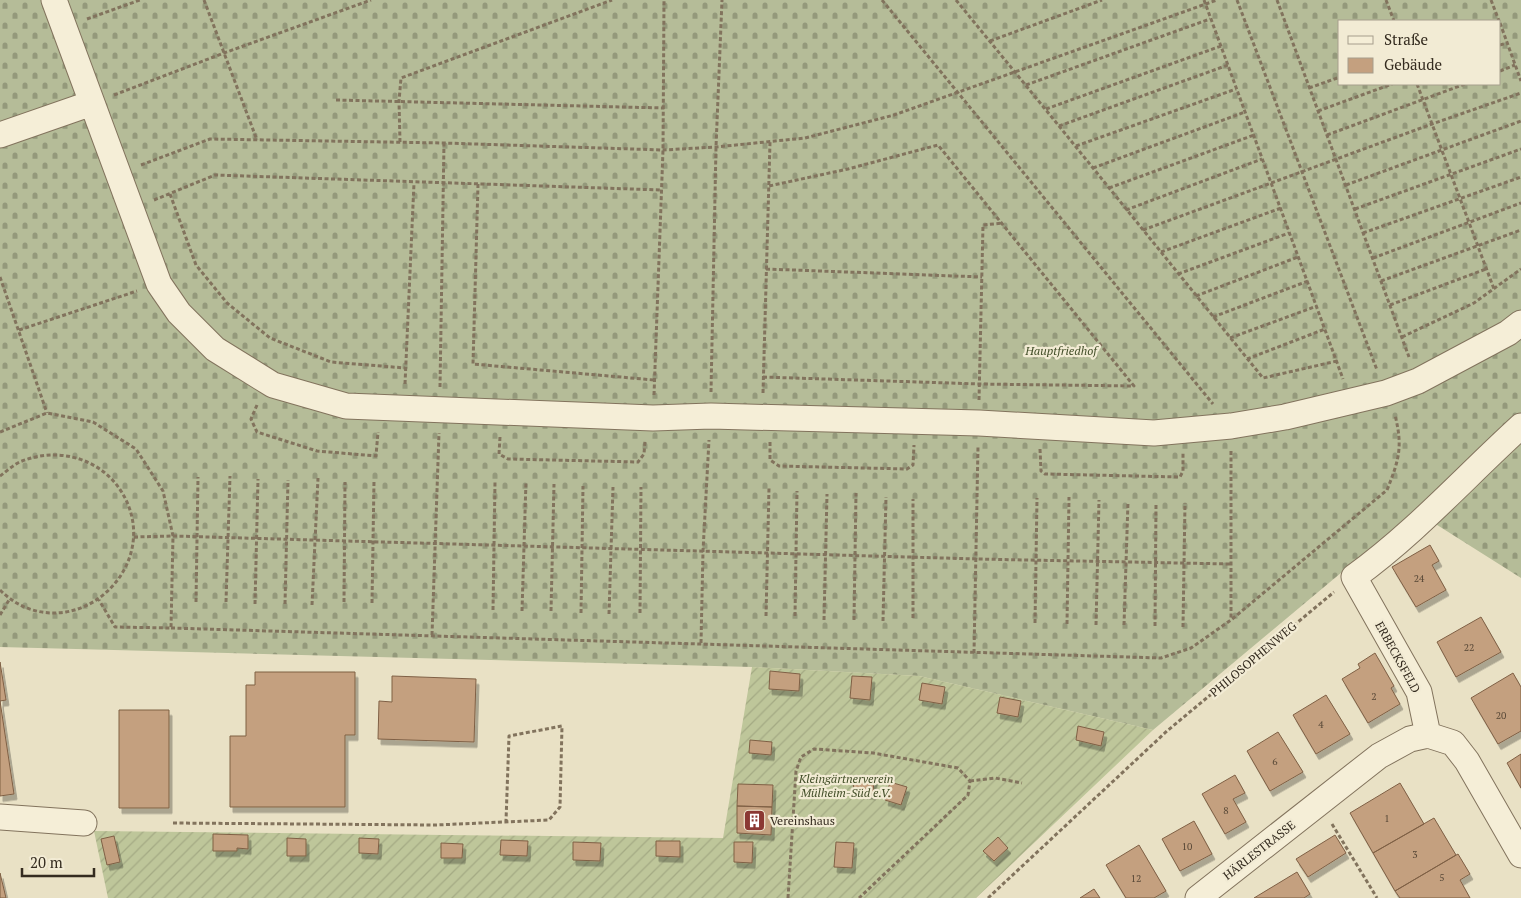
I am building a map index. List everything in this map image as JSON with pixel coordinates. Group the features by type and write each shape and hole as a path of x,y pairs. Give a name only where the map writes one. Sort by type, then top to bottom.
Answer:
{"street":[{"path":"54,0 159,284 179,313 216,348 273,385 346,406 649,418 711,416 1040,426 1154,433 1231,426 1285,417 1386,392 1418,382 1521,324"},
{"path":"0,135 92,103"},
{"path":"1354,577 1425,519 1521,426"},
{"name":"ERBECKSFELD","path":"1354,577 1419,692 1428,735"},
{"path":"1428,735 1453,743 1467,761 1521,855"},
{"name":"HÄRLESTRASSE","path":"1198,898 1379,756 1410,739 1428,735"},
{"path":"0,817 84,823"}],"path":[{"path":"64,28 140,0"},
{"path":"204,0 257,140"},
{"path":"92,103 371,0"},
{"path":"400,142 399,101 401,78 612,0"},
{"path":"501,411 500,454 508,459 638,462 644,454 654,380 664,150 664,0"},
{"path":"701,644 703,551 711,416 716,147 722,0"},
{"path":"882,0 1231,426 1230,564 1232,620"},
{"path":"956,0 1263,378 1337,361"},
{"path":"990,41 1102,0"},
{"path":"119,173 210,139 400,142 664,150 805,138 894,115 1016,73 1204,2 1217,0"},
{"path":"99,600 115,627 1161,658 1191,648 1232,620 1387,490 1396,467 1400,441 1396,416 1237,0"},
{"path":"1277,0 1418,382"},
{"path":"1386,0 1394,20"},
{"path":"1491,0 1498,20"},
{"path":"1204,2 1351,402"},
{"path":"1026,86 1210,19"},
{"path":"1501,28 1521,81"},
{"path":"1501,45 1507,43"},
{"path":"1046,109 1221,46"},
{"path":"1059,126 1228,65"},
{"path":"1501,71 1515,65"},
{"path":"1309,88 1338,78"},
{"path":"1318,111 1389,85"},
{"path":"1417,85 1494,289"},
{"path":"1327,135 1462,85"},
{"path":"1076,146 1236,89"},
{"path":"1143,230 1521,93"},
{"path":"336,100 664,108"},
{"path":"1093,168 1245,112"},
{"path":"1346,185 1521,121"},
{"path":"1109,188 1254,135"},
{"path":"770,142 763,377 770,460 779,466 907,469 913,465 915,422"},
{"path":"763,377 980,384 1134,386 938,145 848,169 768,186"},
{"path":"1354,209 1521,149"},
{"path":"1126,210 1262,159"},
{"path":"132,209 215,175 661,190"},
{"path":"1363,233 1521,177"},
{"path":"267,381 251,419 257,432 317,451 376,456 405,368 414,183"},
{"path":"478,184 473,364 654,380"},
{"path":"170,194 196,265 227,303 270,338 331,362 405,368"},
{"path":"1373,258 1521,203"},
{"path":"1161,252 1281,208"},
{"path":"1381,281 1521,230"},
{"path":"1178,274 1290,233"},
{"path":"1196,296 1298,257"},
{"path":"766,269 982,277"},
{"path":"1390,305 1486,269"},
{"path":"1402,337 1474,302 1521,269"},
{"path":"0,277 47,413"},
{"path":"1213,317 1308,281"},
{"path":"19,330 159,284"},
{"path":"1230,338 1317,306"},
{"path":"1247,358 1325,329"},
{"path":"0,432 47,413 93,422 136,448 164,491 173,536 171,628"},
{"path":"1040,426 1040,471 1045,474 1074,475 1180,477 1183,471 1183,430"},
{"path":"0,476 21,461 46,454 74,456 98,467 118,486 130,510 134,537 129,561 117,583 99,600 78,610 54,614 31,610 9,600 0,590"},
{"path":"226,602 230,476"},
{"path":"196,602 198,478"},
{"path":"312,605 318,478"},
{"path":"255,604 258,479"},
{"path":"285,604 288,480"},
{"path":"372,602 374,481"},
{"path":"522,611 526,481"},
{"path":"344,602 345,482"},
{"path":"493,610 495,482"},
{"path":"551,611 554,484"},
{"path":"581,613 583,486"},
{"path":"609,614 613,487"},
{"path":"640,613 641,487"},
{"path":"766,616 769,488"},
{"path":"795,616 797,491"},
{"path":"854,620 856,493"},
{"path":"824,620 828,494"},
{"path":"883,621 886,497"},
{"path":"1067,624 1069,497"},
{"path":"1035,623 1037,498"},
{"path":"913,499 913,618"},
{"path":"1096,625 1098,500"},
{"path":"1124,625 1128,502"},
{"path":"1183,627 1185,503"},
{"path":"1155,626 1156,504"},
{"path":"134,537 173,536 1097,562 1230,564"},
{"name":"PHILOSOPHENWEG","path":"988,898 1167,731 1354,577"},
{"path":"0,615 9,600"},
{"path":"173,823 436,824 548,820 560,807 562,726 509,736 506,821"},
{"path":"788,898 796,771 801,757 814,749 873,753 958,768 970,781"},
{"path":"970,781 995,778 1022,784"},
{"path":"859,898 968,795 970,781"},
{"path":"1319,802 1377,898"}],"green space":[{"name":"Hauptfriedhof","path":"0,0 1521,0 1521,578 1415,511 1153,730 919,676 752,667 0,647"},
{"name":"Kleingärtnerverein Mülheim-Süd e.V.","path":"752,667 919,676 1153,730 976,898 108,898 94,831 723,838"}],"building":[{"path":"1430,545 1439,561 1432,565 1446,590 1416,607 1392,567"},
{"path":"1481,617 1501,652 1456,677 1437,642"},
{"path":"1375,653 1394,686 1391,688 1400,704 1368,723 1342,679 1360,668 1358,664"},
{"path":"0,662 6,700 0,701"},
{"path":"770,671 800,674 799,691 769,689"},
{"path":"255,672 355,672 355,735 345,735 345,807 230,807 230,736 246,736 246,685 255,685"},
{"path":"1513,673 1521,687 1521,731 1498,744 1471,698"},
{"path":"392,676 476,679 474,742 378,739 379,701 392,702"},
{"path":"852,676 872,677 870,700 850,698"},
{"path":"922,683 945,687 942,704 919,700"},
{"path":"1326,695 1350,734 1316,754 1293,715"},
{"path":"1000,697 1021,701 1018,717 997,713"},
{"path":"0,701 14,794 0,796"},
{"path":"119,710 169,710 169,808 119,808"},
{"path":"1078,726 1104,732 1101,746 1076,740"},
{"path":"1278,732 1303,772 1270,791 1247,751"},
{"path":"750,740 772,742 771,755 749,753"},
{"path":"1521,754 1521,788 1507,763"},
{"path":"1235,775 1245,793 1233,799 1246,822 1225,834 1202,794"},
{"path":"854,778 874,779 873,794 853,792"},
{"path":"890,782 907,787 901,805 885,800"},
{"path":"1400,783 1424,824 1373,853 1350,813"},
{"path":"738,784 773,785 772,807 737,806"},
{"name":"Vereinshaus","path":"737,806 772,807 771,835 737,833"},
{"path":"1434,818 1456,855 1395,891 1373,853"},
{"path":"1194,821 1212,854 1180,871 1162,839"},
{"path":"213,834 248,835 248,849 237,848 237,851 213,851"},
{"path":"1335,835 1346,853 1308,877 1296,859"},
{"path":"114,836 120,862 107,865 101,839"},
{"path":"998,837 1008,848 994,861 983,851"},
{"path":"287,838 306,839 306,856 287,856"},
{"path":"359,838 379,839 378,854 359,853"},
{"path":"501,840 528,841 527,856 500,855"},
{"path":"656,841 680,841 680,857 656,856"},
{"path":"573,842 601,843 600,861 573,860"},
{"path":"734,842 753,842 752,863 734,862"},
{"path":"836,842 854,843 852,868 834,867"},
{"path":"441,843 463,844 462,858 441,858"},
{"path":"1139,845 1166,891 1154,898 1126,898 1106,865"},
{"path":"1458,854 1470,874 1460,880 1470,898 1400,898 1395,891"},
{"path":"1297,872 1310,894 1304,898 1254,898"},
{"path":"0,873 6,898 0,898"},
{"path":"1094,889 1100,898 1080,898"}],"place":[{"name":"Vereinshaus","path":"754,820"}]}
